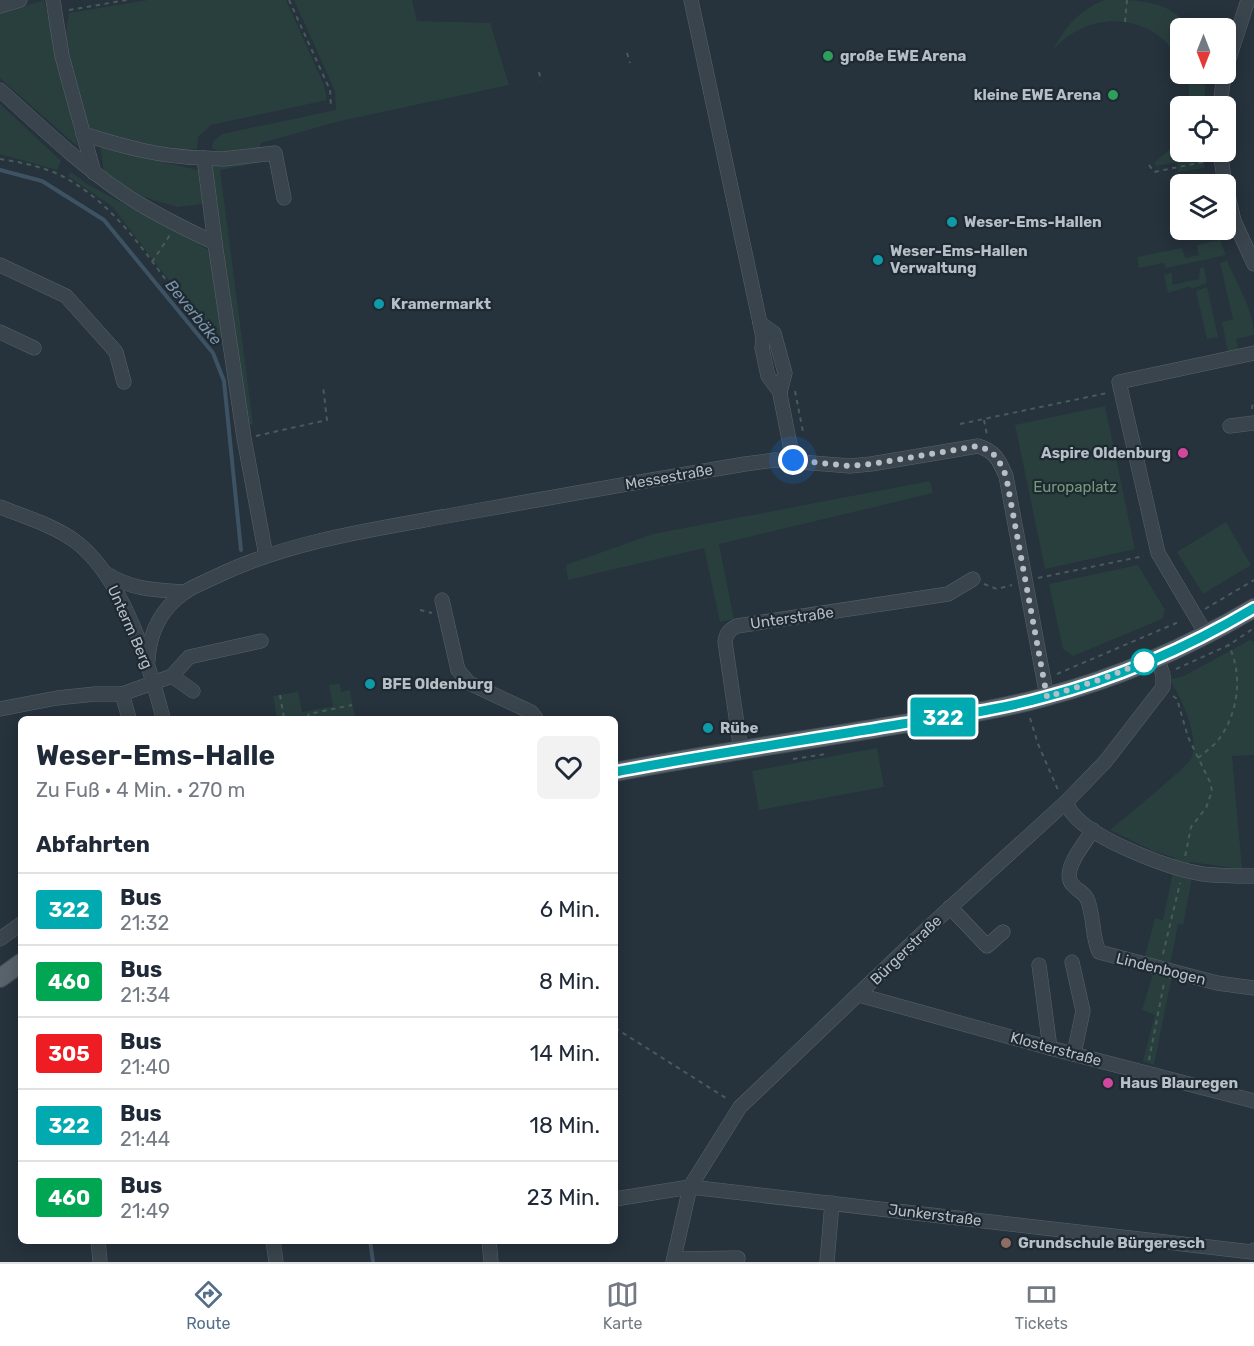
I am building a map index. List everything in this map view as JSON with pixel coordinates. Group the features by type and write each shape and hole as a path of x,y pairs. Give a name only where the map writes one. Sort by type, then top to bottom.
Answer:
{"main road":[{"path":"618,772 1026,702 1045,688 1102,679 1158,657 1253,611"}],"street":[{"path":"0,6 20,0"},
{"path":"691,0 760,323 765,363 768,376 780,392"},
{"path":"1236,37 1248,0"},
{"path":"54,6 62,56 94,173"},
{"path":"0,90 94,173 123,194 215,243"},
{"path":"83,134 133,150 176,158 223,159 274,153 284,198"},
{"path":"204,158 244,438 266,556"},
{"path":"1236,226 1254,264"},
{"path":"0,265 66,296 116,352 124,382"},
{"path":"760,323 774,333 782,360 785,374 780,392"},
{"path":"0,332 34,348"},
{"path":"763,338 770,347 793,460"},
{"path":"1206,634 1158,553 1119,382 1254,353"},
{"path":"1230,426 1254,423"},
{"name":"Messestraße","path":"148,661 150,639 159,618 170,604 185,592 246,562 339,537 745,464 793,460 850,466 978,446 990,449 999,459 1006,476 1045,688"},
{"name":"Unterm Berg","path":"0,507 61,532 86,550 103,571 148,661 162,716"},
{"name":"Unterm Berg","path":"103,571 121,583 139,588 185,592"},
{"name":"Unterstraße","path":"741,751 725,642 731,628 948,594 973,579"},
{"path":"442,600 458,670 463,677 469,683 531,712 534,716"},
{"path":"154,684 172,676 189,657 261,641"},
{"path":"1158,657 1163,675 1163,687"},
{"path":"172,676 193,691"},
{"name":"Unterm Berg","path":"0,710 57,698 122,694 154,684"},
{"name":"Bürgerstraße","path":"673,1260 690,1187 740,1107 950,907 1066,802 1105,762 1163,687"},
{"path":"122,694 128,716"},
{"path":"1066,802 1073,815 1093,830 1149,858 1184,869 1222,876 1254,876"},
{"name":"Lindenbogen","path":"1093,830 1070,866 1068,875 1074,887 1083,893 1088,901 1099,952 1217,983 1254,988"},
{"path":"950,907 987,946 1003,932"},
{"path":"0,939 18,926"},
{"path":"1072,962 1083,1011 1074,1054"},
{"path":"1039,965 1050,1048"},
{"name":"Klosterstraße","path":"859,995 1254,1101"},
{"name":"Junkerstraße","path":"618,1199 690,1187 1252,1252 1254,1250"},
{"path":"827,1262 832,1203"},
{"path":"98,1244 100,1262"},
{"path":"274,1244 276,1262"},
{"path":"489,1244 491,1262"},
{"path":"673,1260 738,1258"}],"path":[{"path":"54,6 127,0"},
{"path":"289,0 330,90 331,106"},
{"path":"1125,21 1127,0"},
{"path":"627,53 630,63"},
{"path":"539,72 541,81"},
{"path":"0,159 29,165 62,176 90,195 115,216 214,340 231,348"},
{"path":"1149,165 1154,172 1195,162"},
{"path":"152,262 176,224"},
{"path":"244,438 327,420 323,387"},
{"path":"795,391 803,433"},
{"path":"1026,581 1158,553"},
{"path":"1045,688 1194,615 1254,580"},
{"path":"1198,758 1218,740 1233,713 1238,682 1236,659 1225,636"},
{"path":"1147,1072 1165,970 1163,953 1184,869 1191,827 1206,808 1212,791 1210,782 1188,737 1177,699 1163,687"},
{"path":"279,695 284,716"},
{"path":"1026,702 1038,744 1058,790 1066,802"},
{"path":"308,716 352,705"},
{"path":"618,1030 740,1107"}],"green space":[{"path":"44,0 78,147 0,78 0,14"},
{"path":"148,0 286,0 324,85 327,100 211,125 198,137 197,149 155,148 90,131 64,47 69,13"},
{"path":"294,0 412,0 417,21 490,23 509,85 340,121 261,143 257,151 224,154 212,148 213,141 222,134 336,110 335,91"},
{"path":"1105,0 1142,1 1163,7 1181,18 1170,18 1170,47 1154,33 1138,25 1102,22 1084,27 1053,50 1074,20"},
{"path":"1188,84 1205,84 1205,96 1189,96"},
{"path":"0,104 61,161 57,170 0,154"},
{"path":"100,144 136,156 198,170 203,204 177,207 144,197 104,173"},
{"path":"1170,149 1170,162 1177,162 1156,166 1154,163"},
{"path":"258,161 258,163 220,170 253,424 246,424 211,169 214,165"},
{"path":"1177,162 1204,162 1205,168 1178,172"},
{"path":"71,172 87,184 209,250 226,344 214,335 112,206 68,176"},
{"path":"1220,240 1226,255 1166,268 1164,263 1139,268 1137,257 1182,248 1185,258 1199,255 1197,245"},
{"path":"1227,261 1248,307 1254,335 1236,339 1238,350 1228,352 1222,322 1233,319 1220,263"},
{"path":"1204,267 1207,283 1191,289 1190,286 1168,293 1164,275 1172,273 1172,285 1199,279 1200,268"},
{"path":"1207,287 1218,337 1207,339 1196,291"},
{"name":"Europaplatz","path":"1105,406 1135,549 1045,569 1015,425"},
{"path":"930,481 933,493 719,544 734,619 720,622 704,548 568,580 566,565 653,534"},
{"path":"1226,522 1251,565 1203,594 1177,552"},
{"path":"1138,565 1165,610 1162,619 1073,656 1063,649 1049,584"},
{"path":"1250,640 1254,642 1254,755 1232,756 1242,869 1190,862 1188,867 1175,863 1175,858 1153,851 1110,830 1168,781 1192,757 1194,748 1188,716 1169,679 1182,677"},
{"path":"340,683 341,692 350,690 355,716 277,716 273,696 298,692 302,712 333,706 329,685"},
{"path":"877,748 884,787 759,810 752,771"},
{"path":"1173,872 1192,878 1183,925 1178,924 1170,966 1144,960 1155,918 1163,920"},
{"path":"1153,974 1172,976 1154,1065 1143,1061 1155,1015 1142,1010"}],"waterway":[{"name":"Beverbäke","path":"0,170 42,181 104,220 213,353 224,381 241,550"},
{"name":"Beverbäke","path":"371,1244 373,1262"}],"bus line":[{"name":"322","path":"618,772 974,712 1047,697 1158,657 1221,627 1254,608"}],"place":[{"name":"große EWE Arena","path":"828,56"},
{"name":"kleine EWE Arena","path":"1113,95"},
{"name":"Weser-Ems-Hallen","path":"952,222"},
{"name":"Weser-Ems-Hallen Verwaltung","path":"878,260"},
{"name":"Kramermarkt","path":"379,304"},
{"name":"Aspire Oldenburg","path":"1183,453"},
{"name":"BFE Oldenburg","path":"370,684"},
{"name":"Rübe","path":"708,728"},
{"name":"Haus Blauregen","path":"1108,1083"},
{"name":"Grundschule Bürgeresch","path":"1006,1243"}],"route":[{"path":"793,460 850,466 978,446 990,449 999,459 1006,476 1047,697 1144,662"}]}
